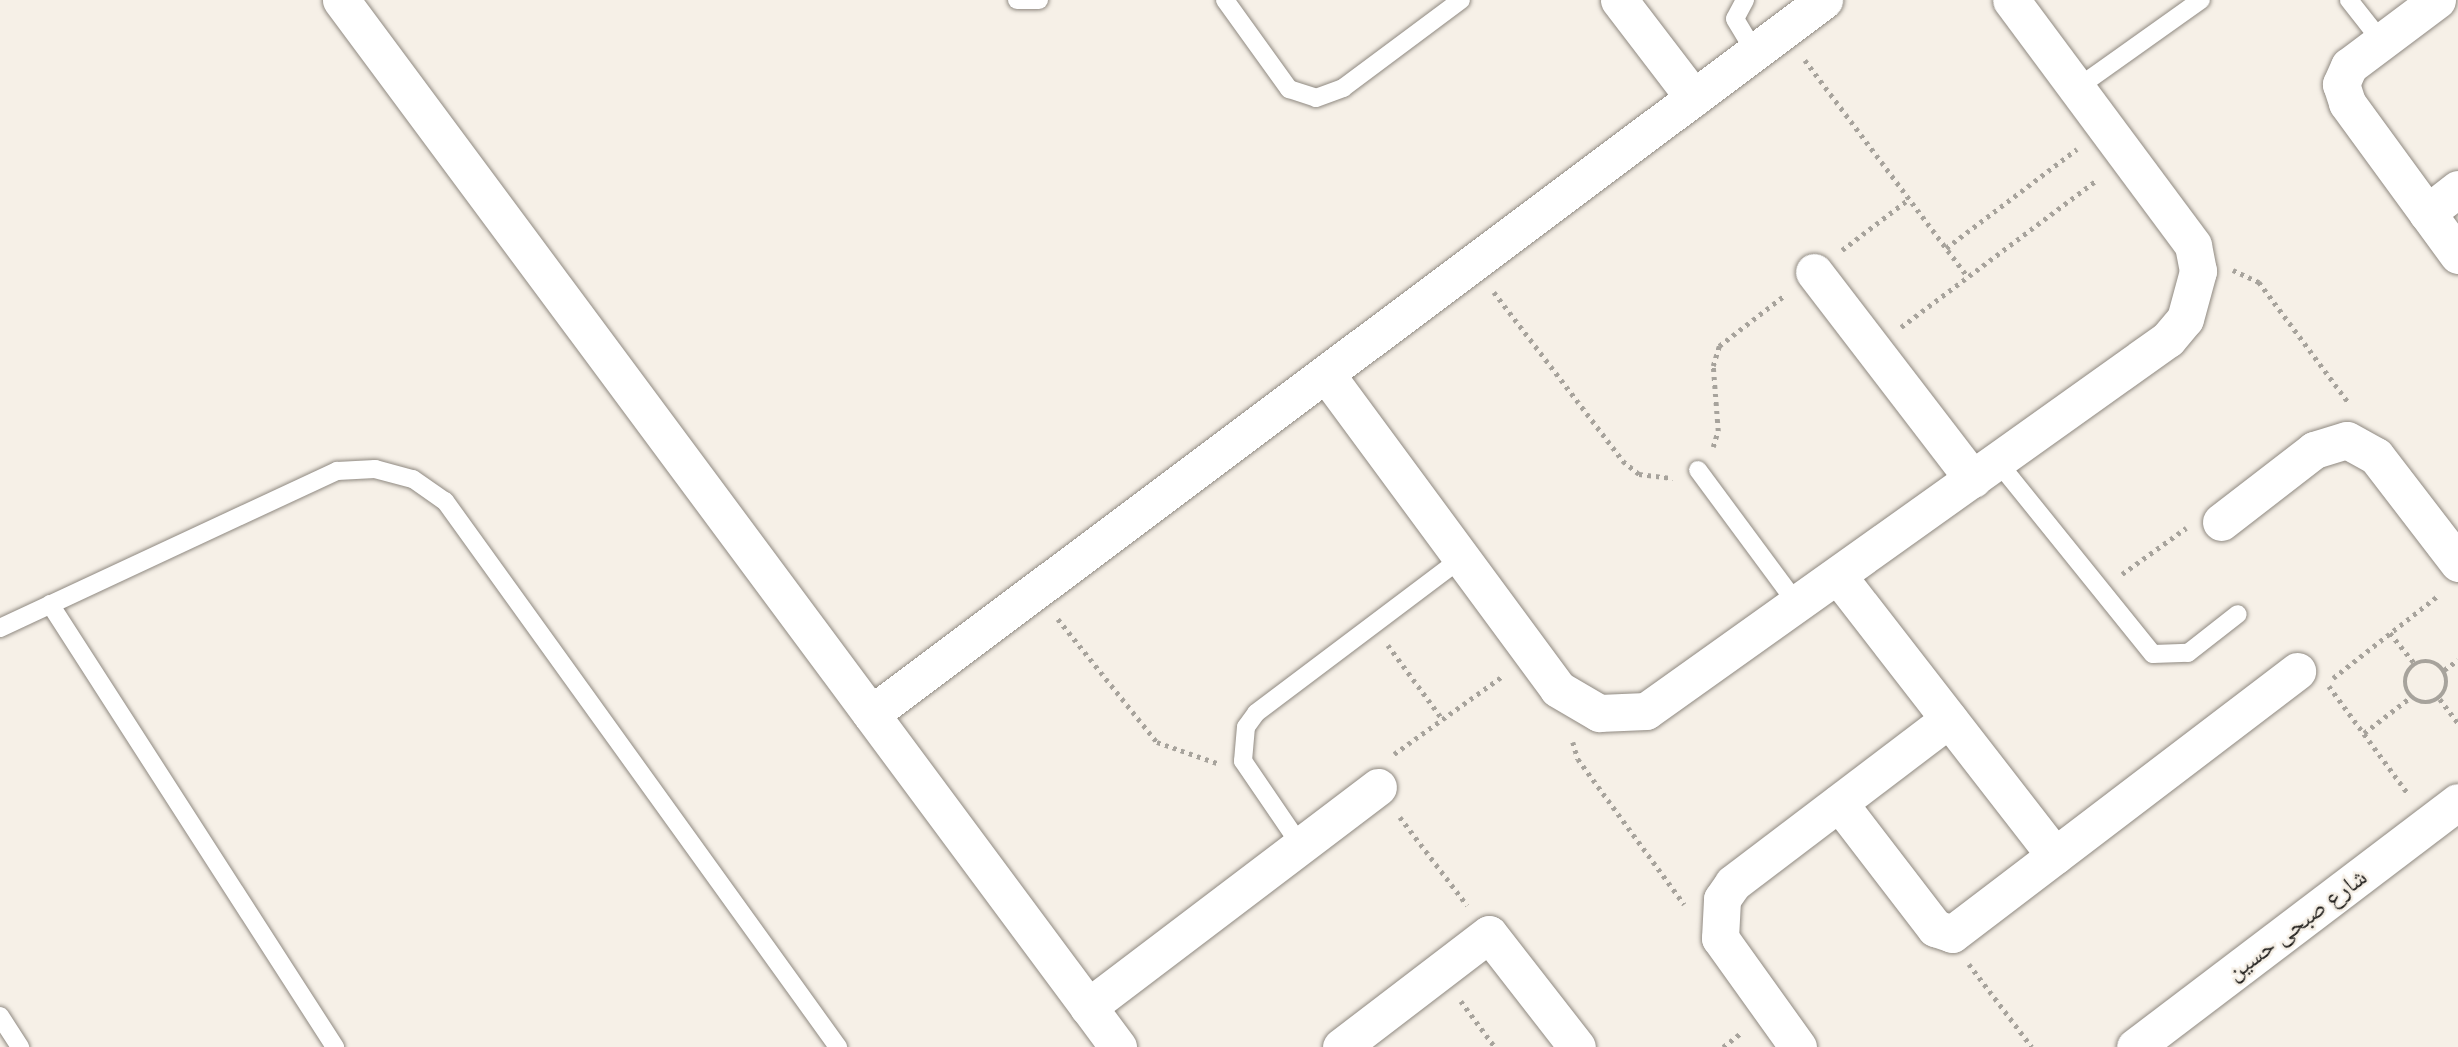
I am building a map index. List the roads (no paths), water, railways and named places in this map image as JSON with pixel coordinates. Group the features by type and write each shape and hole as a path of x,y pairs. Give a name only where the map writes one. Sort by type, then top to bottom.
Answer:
{"street":[{"path":"341,0 1118,1047"},
{"path":"1619,0 1694,98"},
{"path":"871,714 1824,0"},
{"path":"1326,374 1533,654 1578,704 1599,713 1646,711 2168,339 2185,319 2198,271 2181,223 2011,0"},
{"path":"2437,0 2349,66 2342,94 2458,255"},
{"path":"2427,213 2458,189"},
{"path":"1814,272 1873,349 1985,470"},
{"path":"2204,525 2315,450 2347,440 2376,456 2454,563"},
{"path":"1838,576 2055,856"},
{"path":"1839,803 1946,935 2055,856 2297,671"},
{"path":"1798,1047 1730,957 1717,918 1733,883 1949,719"},
{"path":"1088,1007 1378,788"},
{"name":"شارع صبحى حسين","path":"2136,1047 2444,813"},
{"path":"1362,1041 1439,972 1489,934 1577,1047"}],"lane":[{"path":"1017,0 1039,0"},
{"path":"1225,0 1289,89 1316,98 1343,88 1461,0"},
{"path":"1745,0 1735,19 1769,42"},
{"path":"2077,88 2201,0"},
{"path":"2349,0 2382,41"},
{"path":"0,628 337,471 375,469 413,479 445,501 838,1047"},
{"path":"1698,470 1798,605"},
{"path":"1985,470 2099,590 2144,646 2165,658 2188,653 2238,614"},
{"path":"1301,846 1243,761 1246,727 1256,713 1462,558"},
{"path":"50,604 329,1045"},
{"path":"0,1016 20,1047"}]}
